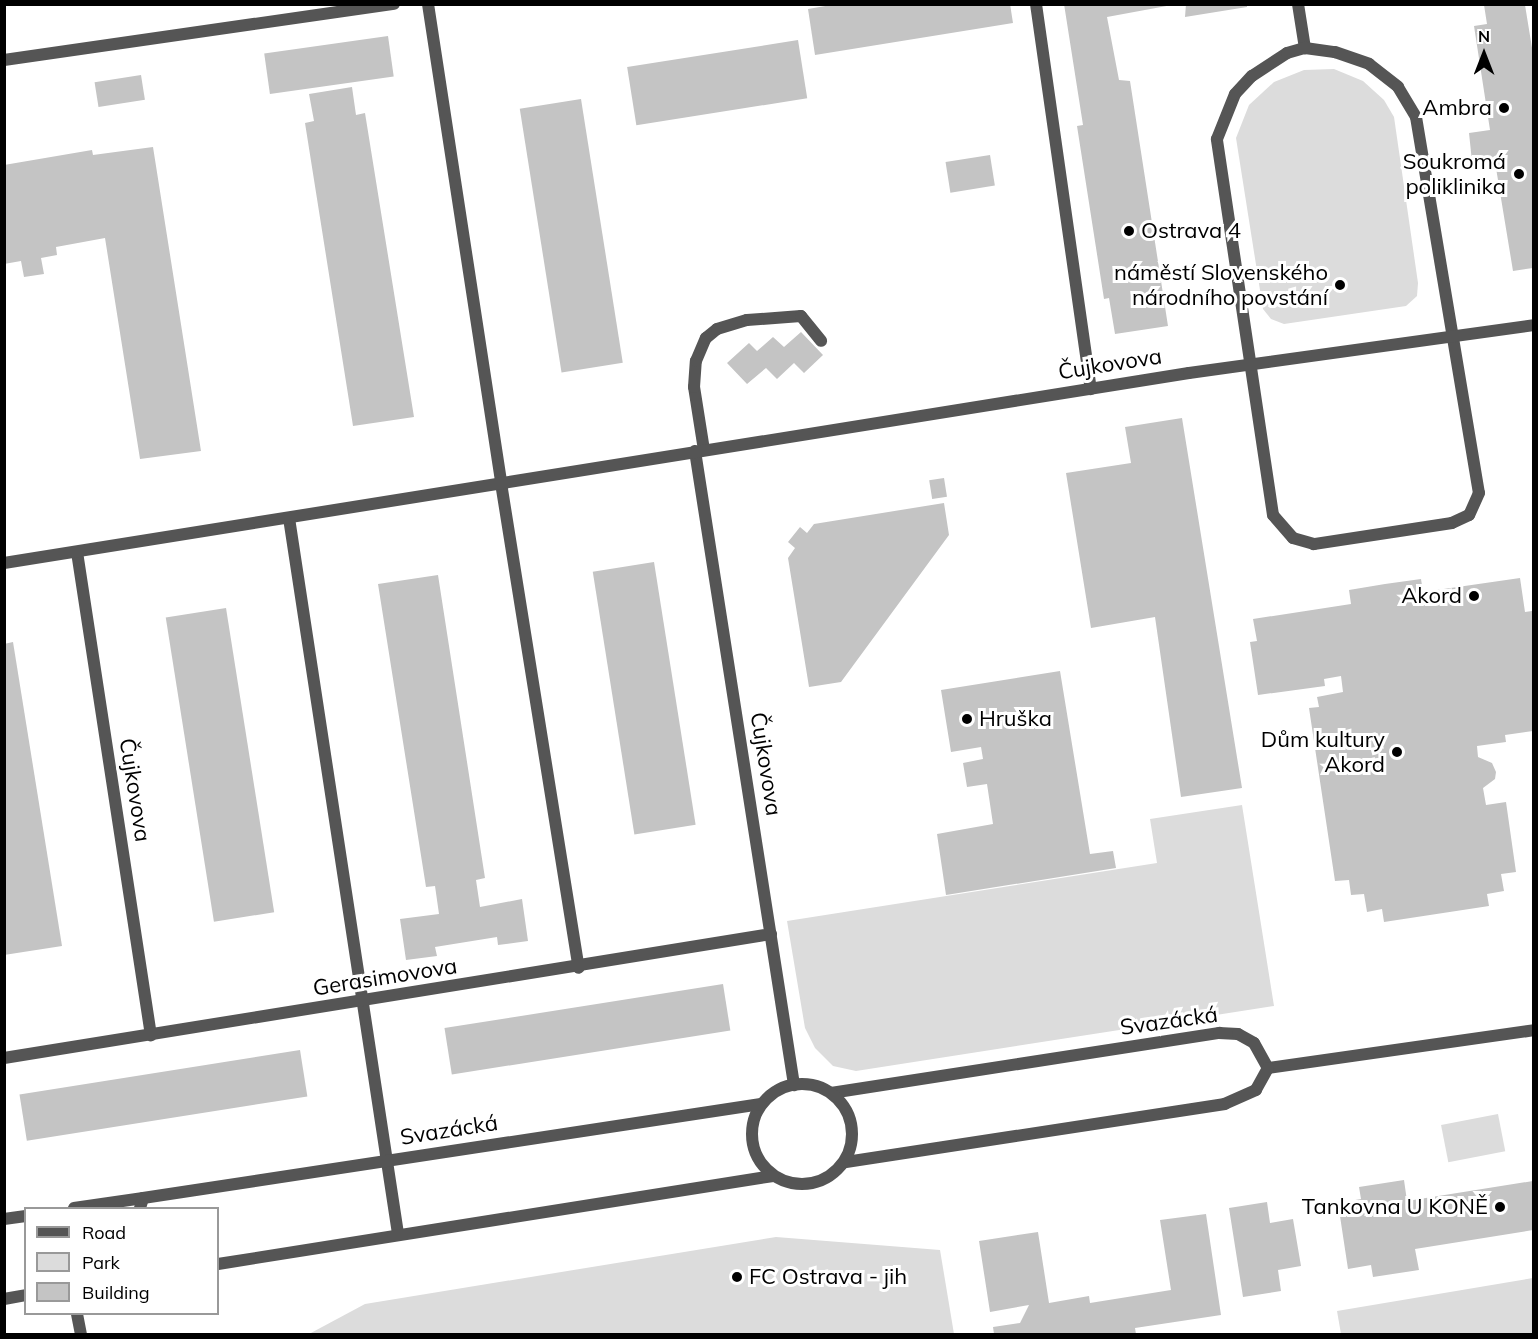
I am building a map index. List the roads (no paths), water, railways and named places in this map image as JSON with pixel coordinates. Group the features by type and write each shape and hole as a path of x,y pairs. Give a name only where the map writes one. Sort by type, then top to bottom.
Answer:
{"street":[{"path":"4,60 394,4"},
{"path":"428,4 501,483 579,968"},
{"path":"1036,4 1091,389"},
{"path":"1298,4 1305,48"},
{"path":"1305,48 1335,52 1369,64 1386,75 1407,99 1416,117 1454,336 1479,493 1475,508 1452,523 1324,543 1293,538 1273,515 1217,139 1235,94 1252,76 1287,53 1305,48"},
{"path":"700,451 694,387 696,361 706,338 717,329 747,320 801,316 820,341"},
{"name":"Čujkovova","path":"4,564 1091,389 1533,324"},
{"name":"Čujkovova","path":"700,451 794,1084"},
{"path":"289,518 385,1161 398,1234"},
{"name":"Čujkovova","path":"77,552 151,1035"},
{"name":"Gerasimovova","path":"4,1058 579,968 771,934"},
{"path":"844,1162 1225,1104 1256,1090 1268,1068 1533,1030"},
{"name":"Svazácká","path":"831,1093 1219,1033 1238,1034 1254,1043 1268,1068"},
{"path":"794,1084 807,1084 831,1093 844,1107 852,1125 852,1138 844,1162 826,1179 815,1183 786,1183 773,1176 763,1167 752,1143 755,1116 761,1104 770,1095 794,1084"},
{"name":"Svazácká","path":"97,1207 142,1203 385,1161 761,1104"},
{"path":"219,1264 773,1176"},
{"path":"4,1219 24,1216"},
{"path":"4,1299 24,1295"},
{"path":"77,1315 81,1335"}],"place":[{"name":"Ambra","path":"1504,108"},
{"name":"Soukromá poliklinika","path":"1519,174"},
{"name":"Ostrava 4","path":"1129,231"},
{"name":"náměstí Slovenského národního povstání","path":"1340,285"},
{"name":"Akord","path":"1474,596"},
{"name":"Hruška","path":"967,719"},
{"name":"Dům kultury Akord","path":"1397,752"},
{"name":"Tankovna U KONĚ","path":"1500,1207"},
{"name":"FC Ostrava - jih","path":"737,1277"}]}
